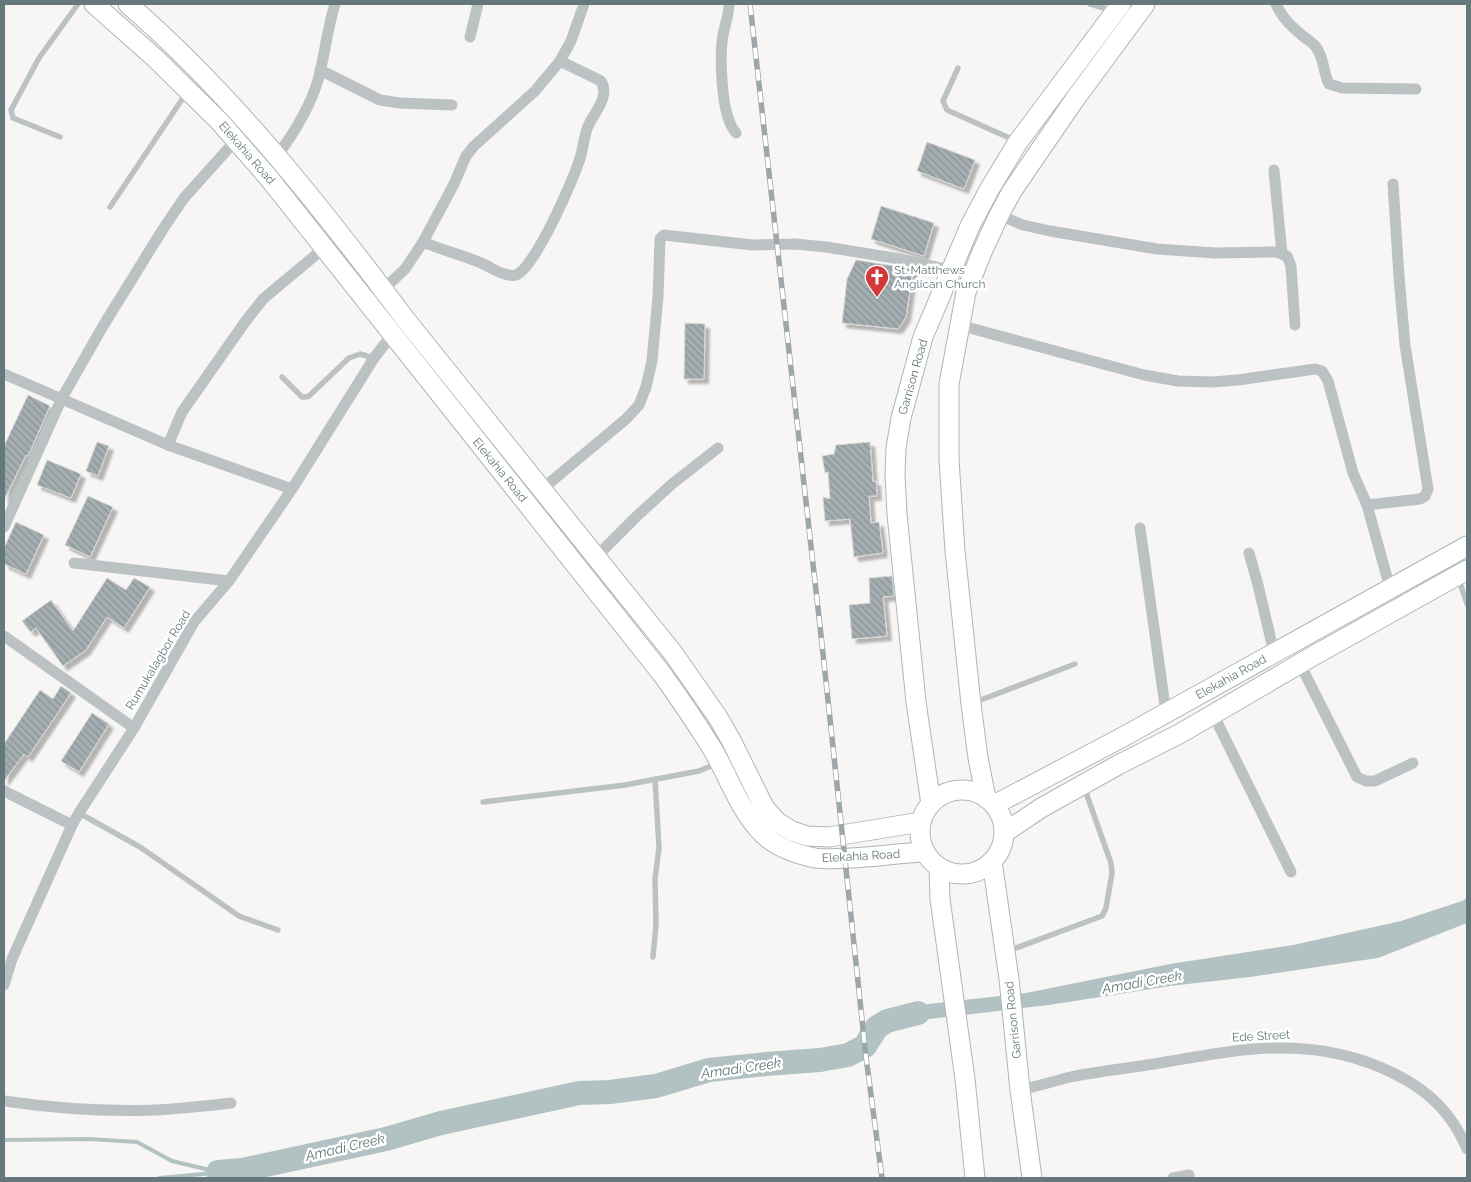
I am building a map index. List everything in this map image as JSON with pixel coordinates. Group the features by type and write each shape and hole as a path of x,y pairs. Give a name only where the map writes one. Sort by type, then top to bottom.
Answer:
{"main road":[{"name":"Elekahia Road","path":"94,4 188,90 220,122 268,177 662,674 691,715 720,762 754,824 770,841 795,853 817,858 848,858 925,852"},
{"name":"Elekahia Road","path":"128,4 180,52 261,136 596,557 696,685 731,740 764,807 777,822 792,832 807,836 829,837 921,822"},
{"path":"990,801 978,758 971,704 955,551 949,459 949,384 959,325 966,292 999,215 1012,191 1145,4"},
{"name":"Garrison Road","path":"930,804 916,702 897,514 896,448 901,418 923,337 950,270 989,190 1018,142 1118,7"},
{"name":"Elekahia Road","path":"990,801 1061,771 1467,546"},
{"name":"Elekahia Road","path":"1004,833 1041,808 1118,765 1181,733 1462,573"},
{"path":"957,790 977,793 990,801 1000,813 1004,833 1002,844 992,861 980,870 965,874 952,873 931,861 925,852 920,833 921,822 930,804 938,797 957,790"},
{"name":"Garrison Road","path":"992,861 1009,979 1020,1090 1032,1178"},
{"path":"939,867 940,899 976,1178"}],"street":[{"path":"277,156 292,136 318,81 335,4"},
{"path":"470,37 478,4"},
{"path":"368,304 405,269 423,242 454,184 466,156 474,146 535,91 560,61 571,41 584,4"},
{"path":"729,4 729,13 722,41 721,59 728,119 736,133"},
{"path":"1276,4 1280,13 1288,22 1320,52 1325,76 1329,84 1342,88 1416,89"},
{"path":"423,242 480,262 506,275 516,275 525,267 563,203 581,154 589,122 601,104 604,90 601,81 560,61"},
{"path":"320,70 380,100 400,103 452,105"},
{"path":"4,527 62,398 103,326 184,198 236,140"},
{"path":"1274,170 1282,254"},
{"path":"1367,505 1420,499 1425,496 1428,489 1405,346 1394,184"},
{"path":"999,215 1023,225 1041,229 1157,249 1215,253 1276,252 1282,254 1287,256 1291,266 1295,325"},
{"path":"541,490 626,419 639,405 646,387 652,361 658,297 660,239 664,236 752,245 795,244 826,247 900,259 950,270"},
{"path":"168,445 182,412 263,299 324,248"},
{"name":"Rumukalagbor Road","path":"4,985 8,958 72,825 134,728 194,622 229,581 292,489 374,358 392,334 406,320"},
{"path":"959,325 1144,375 1178,381 1212,382 1319,370 1325,374 1328,381 1353,473 1367,505 1390,588"},
{"path":"4,374 168,445 292,489"},
{"path":"596,557 636,516 672,484 718,448"},
{"path":"1140,528 1166,713"},
{"path":"1249,553 1274,653"},
{"path":"74,564 229,581"},
{"path":"4,636 134,728"},
{"path":"1300,664 1357,777 1366,781 1375,781 1413,763"},
{"path":"1213,714 1291,872"},
{"path":"4,791 72,825"},
{"name":"Ede Street","path":"1020,1090 1076,1076 1251,1048 1308,1048 1332,1051 1364,1060 1413,1083 1434,1099 1453,1122 1467,1149"},
{"path":"4,1101 92,1109 154,1110 231,1104"},
{"path":"1173,1178 1189,1176"}],"lane":[{"path":"60,137 13,118 11,110 39,58 78,4"},
{"path":"1090,4 1118,7"},
{"path":"958,68 942,101 947,110 1018,142"},
{"path":"110,206 188,90"},
{"path":"282,377 302,397 310,396 349,358 360,354 374,358"},
{"path":"1462,573 1467,604"},
{"path":"971,704 1075,664"},
{"path":"482,802 625,785 699,771 720,762"},
{"path":"653,957 659,848 655,779"},
{"path":"1005,952 1102,916 1106,908 1111,884 1111,863 1083,785"},
{"path":"79,813 140,847 239,916 278,930"}],"water":[{"path":"1467,898 1467,923 1378,958 1250,977 1170,986 1049,1005 887,1024 886,1018 919,1005 1026,993 1170,964 1293,945 1401,921"}],"building":[{"path":"927,142 975,160 964,189 917,171"},
{"path":"881,206 934,223 924,256 871,239"},
{"name":"St. Matthews Anglican Church","path":"856,260 913,269 906,317 898,329 842,323 847,279"},
{"path":"685,323 705,324 704,379 684,379"},
{"path":"28,395 50,406 28,456 26,455 4,500 4,446"},
{"path":"97,442 109,446 98,476 86,471"},
{"path":"870,442 873,482 876,481 877,496 869,496 871,523 879,522 883,553 854,557 850,519 825,521 823,497 830,499 828,472 825,473 822,456 834,454 836,445"},
{"path":"47,460 81,474 71,498 37,485"},
{"path":"88,496 113,507 90,557 65,545"},
{"path":"16,522 44,535 26,574 4,564 4,548"},
{"path":"892,576 894,596 883,597 887,636 852,639 849,605 870,603 869,578"},
{"path":"107,578 126,590 134,578 150,587 124,628 107,617 86,650 63,666 36,628 31,632 22,621 51,600 73,631"},
{"path":"61,686 71,693 28,757 24,754 4,781 4,744 40,690 53,699"},
{"path":"92,713 109,724 79,772 61,761"}],"waterway":[{"name":"Amadi Creek","path":"218,1172 242,1170 386,1139 441,1123 579,1093 610,1092 656,1086 709,1070 820,1060 848,1055 865,1046 877,1027 887,1021 918,1013"},
{"name":"Amadi Creek","path":"4,1140 89,1139 137,1142 172,1161 218,1172"},
{"path":"159,1178 214,1173"}],"railway":[{"path":"750,4 866,1057 882,1178"}],"place":[{"name":"St. Matthews Anglican Church","path":"877,298"}]}
